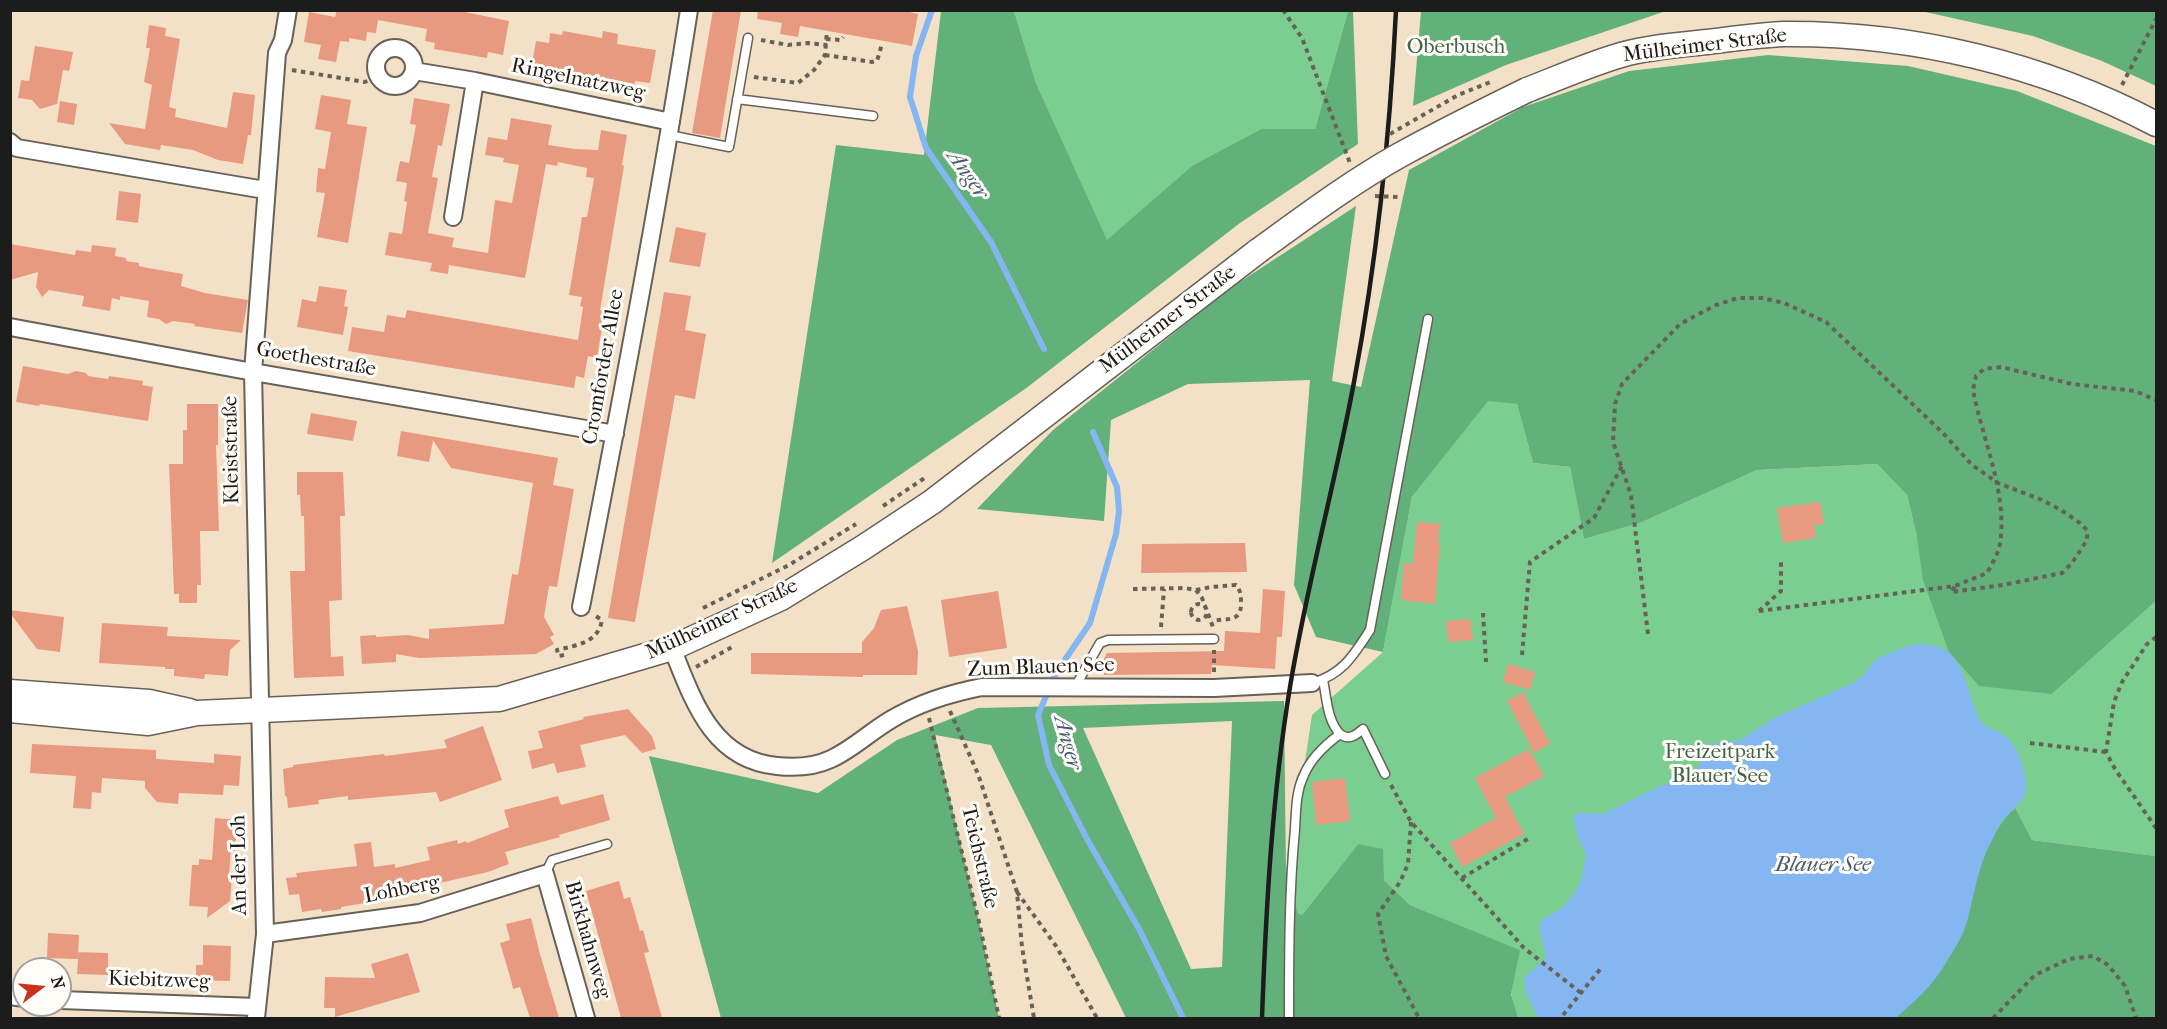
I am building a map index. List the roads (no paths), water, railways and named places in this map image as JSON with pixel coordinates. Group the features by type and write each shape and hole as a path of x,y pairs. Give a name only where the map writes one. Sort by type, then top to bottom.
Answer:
{"main road":[{"name":"Mülheimer Straße","path":"10,710 148,723 197,713 499,699 672,648 781,598 932,502 1258,251 1333,197 1398,156 1527,90 1622,55 1664,47 1783,34 1894,41 1964,53 2020,67 2114,102 2157,124"},
{"name":"Mülheimer Straße","path":"10,692 149,702 197,713"}],"street":[{"name":"Kleiststraße","path":"259,710 253,372 276,53 283,40 288,10"},
{"name":"Cromforder Allee","path":"581,607 615,435 689,10"},
{"path":"390,48 399,48 410,54 414,61 414,71 411,78 401,85 390,85 379,76 377,61 381,54 390,48"},
{"name":"Ringelnatzweg","path":"414,71 475,81 670,129"},
{"path":"453,217 475,81"},
{"path":"10,142 17,148 265,190"},
{"name":"Goethestraße","path":"10,327 615,435"},
{"name":"Zum Blauen See","path":"672,648 694,703 705,722 717,736 733,750 754,762 793,768 831,759 892,719 925,704 982,687 1214,688 1318,682"},
{"name":"An der Loh","path":"257,1013 265,934 259,710"},
{"name":"Lohberg","path":"265,934 420,913 545,874"},
{"name":"Birkhahnweg","path":"545,874 586,1018"},
{"name":"Kiebitzweg","path":"72,1001 257,1013"}],"lane":[{"path":"670,129 729,147 748,38"},
{"path":"737,99 873,116"},
{"path":"1385,774 1363,729 1350,738 1345,738 1335,729 1318,682 1343,668 1370,630 1428,319"},
{"path":"1070,688 1100,643 1108,640 1214,639"},
{"path":"1288,1018 1291,873 1298,793 1302,777 1310,763 1329,742 1340,734"},
{"path":"545,874 552,861 607,844"}],"water":[{"name":"Blauer See","path":"1921,644 1947,651 1957,662 1981,722 2012,743 2023,768 2026,789 2021,801 1999,826 1987,851 1960,939 1936,977 1917,999 1895,1018 1538,1018 1526,992 1524,978 1546,957 1539,927 1541,920 1562,908 1580,884 1586,855 1578,838 1573,818 1577,813 1603,814 1658,787 1692,774 1700,764 1703,745 1740,740 1776,717 1851,684 1863,676 1876,659 1910,645"}],"waterway":[{"name":"Anger","path":"932,10 916,56 910,97 926,148 991,242 1044,349"},
{"name":"Anger","path":"1093,432 1117,487 1119,511 1116,534 1090,623 1056,673 1038,715 1049,765 1087,839 1139,929 1183,1018"}],"railway":[{"path":"1262,1018 1271,852 1284,728 1304,610 1362,336 1376,243 1386,150 1396,10"}],"park label":[{"name":"Oberbusch","path":"1456,48"},
{"name":"Freizeitpark Blauer See","path":"1720,765"}]}
